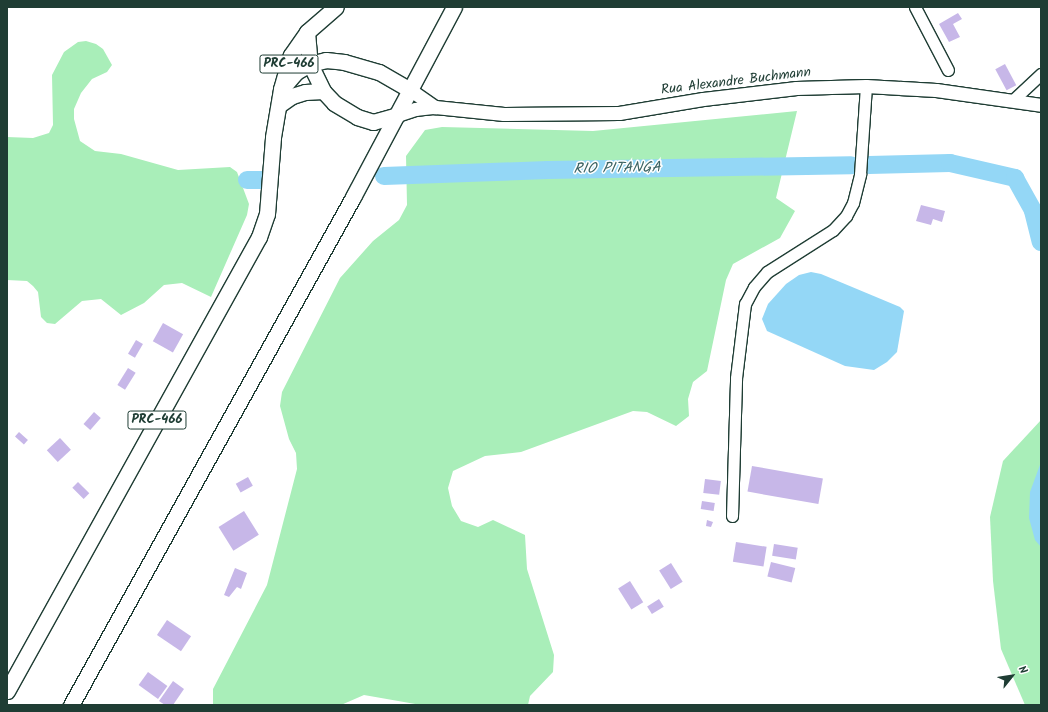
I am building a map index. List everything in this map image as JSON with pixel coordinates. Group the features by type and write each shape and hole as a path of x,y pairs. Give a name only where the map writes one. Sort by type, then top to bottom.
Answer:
{"highway":[{"name":"PRC-466","path":"7,691 259,237 267,214 273,137 281,89 291,55 307,32 336,7"},
{"path":"71,705 352,197 454,7"},
{"path":"307,32 310,64 323,91 334,103 356,117 373,122 396,115"},
{"path":"281,89 296,72 310,64 326,60 344,62 379,72 410,89"},
{"path":"279,104 292,96 305,92 323,91"}],"main road":[{"name":"Rua Alexandre Buchmann","path":"396,115 415,109 435,107 504,114 619,113 703,99 796,88 866,86 936,90 1041,105"},
{"name":"Rua Alexandre Buchmann","path":"410,89 435,107"}],"street":[{"path":"916,7 948,70"},
{"path":"1013,100 1041,74"},
{"path":"732,516 736,378 745,304 754,287 767,272 832,230 846,216 853,203 860,174 866,86"}],"green space":[{"path":"86,41 96,44 103,49 112,65 107,72 92,79 81,93 74,109 74,119 80,141 95,151 121,154 178,170 230,167 237,172 249,204 247,215 211,297 182,283 164,285 144,303 121,315 101,299 82,301 55,324 47,323 41,317 38,292 33,286 27,281 7,280 7,137 33,138 49,133 53,125 52,75 64,52 78,42"},
{"path":"797,111 776,198 795,211 780,238 733,264 726,280 707,371 693,382 688,399 689,416 676,426 647,412 633,411 521,452 485,456 453,471 448,488 452,506 461,521 478,527 493,520 525,535 527,569 554,655 553,672 530,696 528,705 421,705 364,695 341,705 213,705 213,689 267,585 297,469 296,453 289,439 280,406 282,392 340,278 373,241 399,220 407,205 406,156 425,130 442,127 593,131"},
{"path":"1041,420 1041,705 1025,705 1001,649 993,581 990,517 1003,461"}],"water":[{"path":"811,272 821,274 900,307 904,311 897,352 887,362 874,370 845,366 767,331 762,319 768,304 786,284 799,275"},
{"path":"1041,462 1041,547 1035,540 1029,518 1030,492"}],"building":[{"path":"958,13 962,19 953,24 960,37 949,42 939,24"},
{"path":"1005,64 1016,85 1007,90 995,69"},
{"path":"921,205 945,211 942,222 933,219 931,225 916,221"},
{"path":"163,323 183,334 173,353 153,341"},
{"path":"136,340 143,344 135,358 128,354"},
{"path":"128,368 136,373 125,390 117,385"},
{"path":"94,412 101,418 90,430 84,424"},
{"path":"19,432 28,440 24,444 15,436"},
{"path":"60,438 71,450 58,462 47,450"},
{"path":"752,466 823,479 818,504 747,492"},
{"path":"248,477 253,486 241,493 236,484"},
{"path":"705,479 721,481 719,495 703,493"},
{"path":"78,482 89,493 84,499 72,488"},
{"path":"702,501 715,503 714,511 701,509"},
{"path":"244,511 259,535 233,551 219,527"},
{"path":"707,520 713,522 711,527 706,526"},
{"path":"736,542 767,547 763,567 733,562"},
{"path":"774,544 798,548 796,560 772,556"},
{"path":"771,562 795,568 792,583 767,577"},
{"path":"671,563 683,582 671,589 659,570"},
{"path":"235,568 247,573 241,589 237,587 229,597 224,595"},
{"path":"630,581 643,602 631,610 618,588"},
{"path":"659,599 664,607 652,614 647,606"},
{"path":"167,620 191,636 181,651 157,635"},
{"path":"148,672 167,686 158,699 139,685"},
{"path":"173,681 184,689 173,705 165,705 159,701"}],"waterway":[{"name":"RIO PITANGA","path":"869,165 950,163 1015,178 1033,211 1041,242"},
{"name":"RIO PITANGA","path":"384,176 548,170 851,165"},
{"name":"RIO PITANGA","path":"247,180 262,180"}]}
